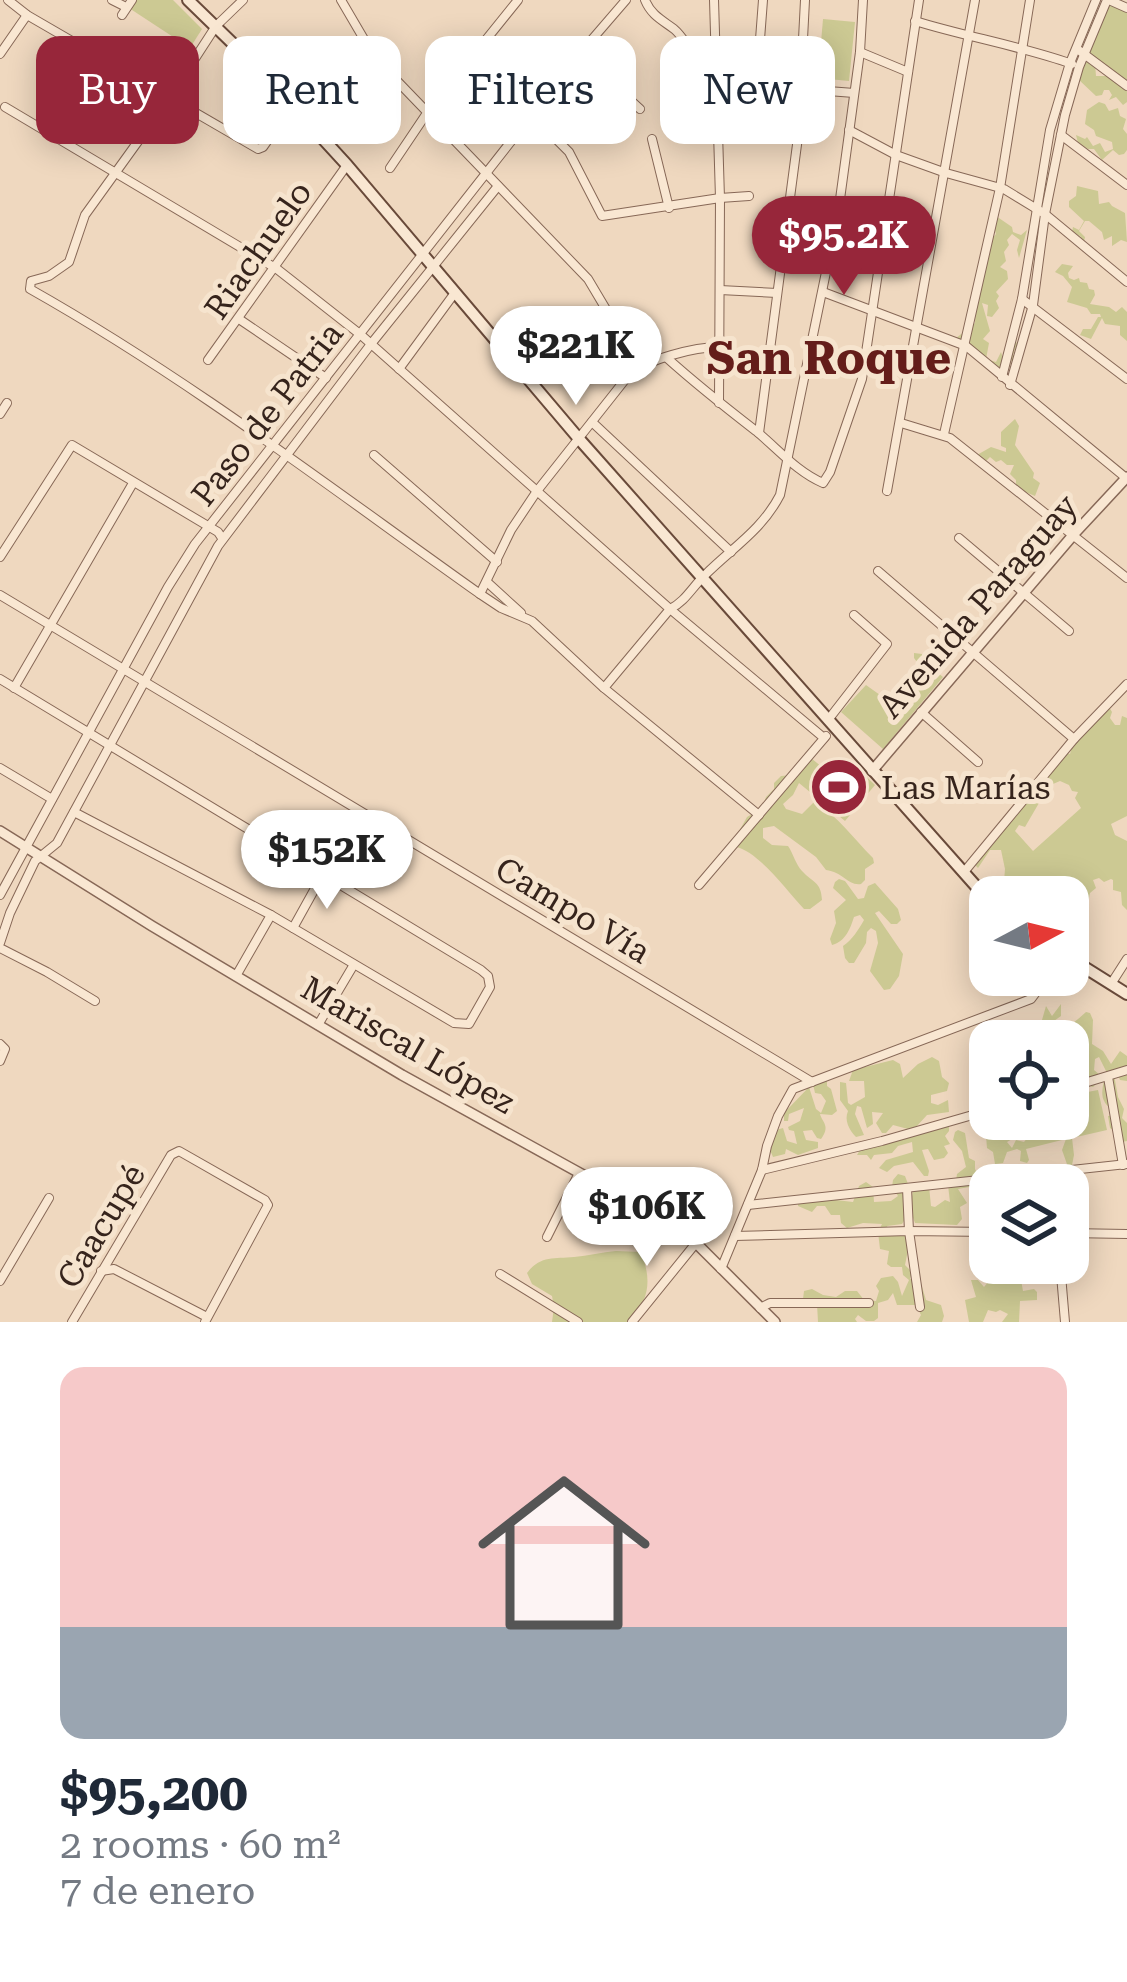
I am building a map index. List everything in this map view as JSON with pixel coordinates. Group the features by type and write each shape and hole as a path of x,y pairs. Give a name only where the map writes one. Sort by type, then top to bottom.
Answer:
{"main road":[{"path":"188,0 226,36"},
{"path":"326,144 580,440 969,878"},
{"path":"1089,970 1127,994"}],"street":[{"path":"8,0 64,36"},
{"path":"112,0 126,8"},
{"path":"199,52 216,26 243,0"},
{"path":"341,0 375,58 425,111"},
{"path":"489,36 518,0"},
{"name":"Paso de Patria","path":"597,36 626,0"},
{"path":"645,0 647,8 680,36"},
{"path":"714,0 715,36"},
{"path":"760,36 763,0"},
{"path":"802,36 805,0"},
{"path":"604,688 670,609 761,524 780,495 838,214 863,0"},
{"path":"667,358 786,459 824,483 862,379 919,0"},
{"path":"887,491 975,0"},
{"path":"944,434 1000,188 1030,0"},
{"path":"1080,51 1096,0"},
{"path":"1006,381 1055,133 1074,65 1108,0 1127,8"},
{"path":"0,54 27,15"},
{"path":"915,21 1074,65"},
{"path":"1080,51 1127,86"},
{"path":"860,52 908,72"},
{"path":"835,92 854,93"},
{"path":"636,105 640,109"},
{"path":"5,106 274,267 361,335 670,609 824,738"},
{"path":"390,168 425,116"},
{"path":"849,130 896,154 1000,188 1041,212 1127,282"},
{"path":"1055,133 1127,185"},
{"path":"652,139 669,208"},
{"path":"135,144 85,215 69,262 49,276 33,279 30,289 187,385 480,594 530,620"},
{"path":"458,144 588,279 629,348"},
{"name":"Paso de Patria","path":"0,896 185,559 511,144"},
{"path":"560,144 599,215 749,196"},
{"path":"718,144 719,405"},
{"path":"759,434 795,144"},
{"name":"Riachuelo","path":"208,360 346,166"},
{"name":"Paso de Patria","path":"0,946 35,861 56,843 222,540 498,186"},
{"path":"1006,381 1033,305 1041,212"},
{"path":"720,290 777,293"},
{"path":"823,292 966,346 1127,478"},
{"path":"399,369 454,294"},
{"path":"1022,299 1127,379"},
{"path":"239,320 326,378"},
{"path":"480,594 511,530 635,370 720,346"},
{"path":"0,415 7,403"},
{"path":"592,422 731,551"},
{"path":"901,422 944,434 1127,578"},
{"path":"0,557 71,445 218,532 222,540"},
{"path":"374,455 497,562"},
{"name":"Avenida Paraguay","path":"872,771 1074,533 1127,478"},
{"path":"14,688 134,483"},
{"path":"959,538 1069,631"},
{"path":"185,559 192,576 200,576"},
{"path":"878,571 1074,739"},
{"path":"487,581 604,688 759,815"},
{"name":"Campo Vía","path":"0,596 812,1082"},
{"path":"698,886 824,738 887,644 854,616"},
{"path":"0,680 481,970 490,987 469,1024 462,1026 293,928 74,812"},
{"path":"964,872 1074,739 1127,684"},
{"path":"922,712 978,762"},
{"path":"0,768 52,800"},
{"name":"Mariscal López","path":"0,831 402,1075 663,1219 697,1243 776,1322"},
{"path":"293,928 323,874"},
{"path":"236,976 271,916"},
{"path":"0,946 95,1000"},
{"path":"1111,984 1127,959"},
{"path":"318,1025 353,966"},
{"path":"721,1269 763,1170 778,1116 793,1089 1033,996"},
{"path":"0,1044 5,1049 0,1061"},
{"path":"1089,1082 1127,1070"},
{"path":"1089,1169 1125,1164 1108,1077"},
{"path":"763,1170 969,1116"},
{"name":"Caacupé","path":"72,1322 178,1150 268,1205 206,1319"},
{"path":"547,1237 579,1172"},
{"path":"748,1204 969,1182"},
{"path":"907,1188 920,1307"},
{"path":"0,1281 50,1198"},
{"path":"734,1236 969,1232"},
{"path":"1089,1233 1127,1234"},
{"path":"632,1322 697,1243"},
{"path":"101,1271 114,1269 206,1319"},
{"path":"500,1274 578,1322"},
{"path":"1062,1284 1065,1322"},
{"path":"760,1308 869,1303"}],"shaded area":[{"path":"134,0 173,0 202,29 198,36 172,36 129,8"},
{"path":"1106,2 1127,11 1127,81 1115,74 1127,83 1123,105 1116,97 1109,100 1109,90 1096,96 1078,79 1083,57 1095,64 1096,76 1113,71 1088,52"},
{"path":"823,19 855,22 849,81 835,80 835,36 822,36"},
{"path":"1099,102 1109,111 1118,108 1126,119 1123,129 1127,134 1124,154 1113,150 1102,160 1094,149 1078,143 1076,135 1087,137 1093,146 1100,143 1105,152 1113,149 1112,142 1096,136 1085,124 1087,110"},
{"path":"1077,186 1098,191 1099,204 1109,202 1125,213 1127,242 1112,246 1112,236 1104,240 1089,221 1079,231 1084,242 1072,232 1084,221 1069,207"},
{"path":"996,216 1013,232 1021,235 1027,230 1019,258 1020,240 1012,234 1007,240 1006,261 1000,267 1007,271 1008,279 996,292 999,308 992,317 987,316 988,305 982,303 990,331 983,339 989,343 986,359 996,362 1001,352 1004,361 1014,336 1017,344 1015,363 1012,360 1008,370 1004,365 998,371 955,339 975,323 976,299 981,294 990,241 996,234 992,220"},
{"path":"1062,264 1073,266 1069,278 1079,278 1094,290 1090,304 1116,312 1122,307 1127,312 1127,341 1120,335 1120,326 1105,324 1102,318 1091,339 1080,335 1101,317 1067,302 1072,287 1055,272"},
{"path":"1015,419 1019,426 1015,445 1040,483 1035,496 1016,488 1010,474 1014,465 990,457 984,463 977,455 991,447 1006,452 1001,432"},
{"path":"914,653 922,654 926,666 943,677 883,749 841,712 866,685 894,705 923,670"},
{"path":"1109,707 1115,725 1120,725 1122,716 1127,718 1127,816 1111,824 1115,835 1127,841 1127,910 1111,879 1093,880 1096,888 1089,898 1089,876 1004,876 1001,850 990,850 978,868 974,864 1027,797 1036,795 1039,803 1025,827 1019,825 1015,831 1033,851 1081,808 1075,798 1078,792 1060,781 1046,787 1044,779 1064,752 1070,754 1074,738"},
{"path":"811,758 834,777 849,760 875,785 845,821 799,783 783,804 786,809 802,814 814,802 845,828 874,863 865,869 861,884 852,883 826,870 774,826 763,828 763,838 772,845 788,846 820,889 822,900 804,909 763,864 733,842 747,817 762,808 774,783"},
{"path":"839,879 858,899 875,883 898,909 901,920 897,924 875,913 903,954 899,976 890,989 884,990 870,971 878,943 876,931 867,932 854,963 845,958 843,946 864,920 860,915 854,917 844,938 832,945 834,911 846,900 833,888"},
{"path":"1061,1004 1061,1016 1055,1020 1042,1020 1046,1006 1052,1016"},
{"path":"1086,1012 1093,1020 1092,1044 1111,1064 1120,1051 1127,1056 1127,1081 1120,1080 1113,1069 1127,1141 1122,1142 1110,1128 1108,1116 1115,1111 1103,1098 1106,1071 1099,1057 1094,1070 1099,1081 1089,1086 1089,1020 1076,1020"},
{"path":"932,1057 939,1061 942,1077 949,1083 947,1091 931,1095 931,1103 948,1100 949,1112 927,1115 916,1127 893,1125 882,1133 876,1123 883,1113 872,1112 873,1124 867,1128 857,1106 855,1114 864,1135 856,1137 840,1100 840,1082 846,1083 851,1105 865,1097 864,1081 849,1081 853,1070 893,1060 900,1064 903,1078"},
{"path":"827,1079 837,1111 820,1114 826,1127 821,1139 812,1130 803,1131 806,1140 818,1142 818,1148 798,1155 786,1149 785,1154 773,1157 770,1150 776,1130 783,1128 787,1141 797,1144 788,1127 800,1121 804,1108 789,1114 788,1121 784,1113 809,1087 821,1113 826,1101 815,1093 813,1084"},
{"path":"1098,1090 1107,1130 1089,1134 1089,1092"},
{"path":"949,1123 945,1136 950,1144 944,1146 948,1153 944,1158 934,1160 928,1149 922,1150 928,1176 913,1162 887,1172 879,1168 886,1160 913,1152 912,1142 871,1160 857,1155 860,1150"},
{"path":"955,1132 965,1133 969,1158 975,1161 969,1164 969,1187 958,1189 967,1203 960,1207 962,1219 957,1225 915,1223 910,1210 913,1190 929,1186 931,1206 950,1202 948,1185 966,1167 953,1140"},
{"path":"986,1140 1010,1140 1007,1142 1012,1148 1016,1140 1062,1140 1026,1149 1027,1163 1020,1161 1017,1149 1007,1152 1003,1163 995,1164"},
{"path":"1066,1140 1072,1140 1072,1164 1067,1164 1062,1150"},
{"path":"898,1174 908,1184 903,1201 907,1216 902,1224 887,1226 889,1231 905,1232 910,1279 920,1280 926,1300 941,1305 942,1322 917,1322 921,1315 916,1305 897,1305 893,1293 878,1303 874,1321 858,1315 857,1322 818,1322 817,1304 803,1299 804,1291 836,1297 857,1291 864,1300 876,1301 881,1278 893,1276 902,1296 909,1280 902,1267 887,1264 889,1251 880,1249 882,1224 847,1228 840,1215 831,1215 825,1206 812,1212 798,1202 807,1194 832,1193 836,1200 853,1202 859,1186 866,1182 873,1187 874,1202 891,1201 898,1196 892,1187"},
{"path":"641,1252 647,1272 645,1296 632,1322 552,1322 552,1296 532,1284 527,1273 548,1259"},
{"path":"972,1284 1022,1284 1023,1291 1037,1292 1037,1300 1020,1301 1019,1322 1002,1322 1008,1314 988,1310 983,1322 969,1322 965,1300 976,1297"}],"place":[{"name":"Las Marías","path":"839,787"}],"district":[{"name":"San Roque","path":"829,358"}]}
